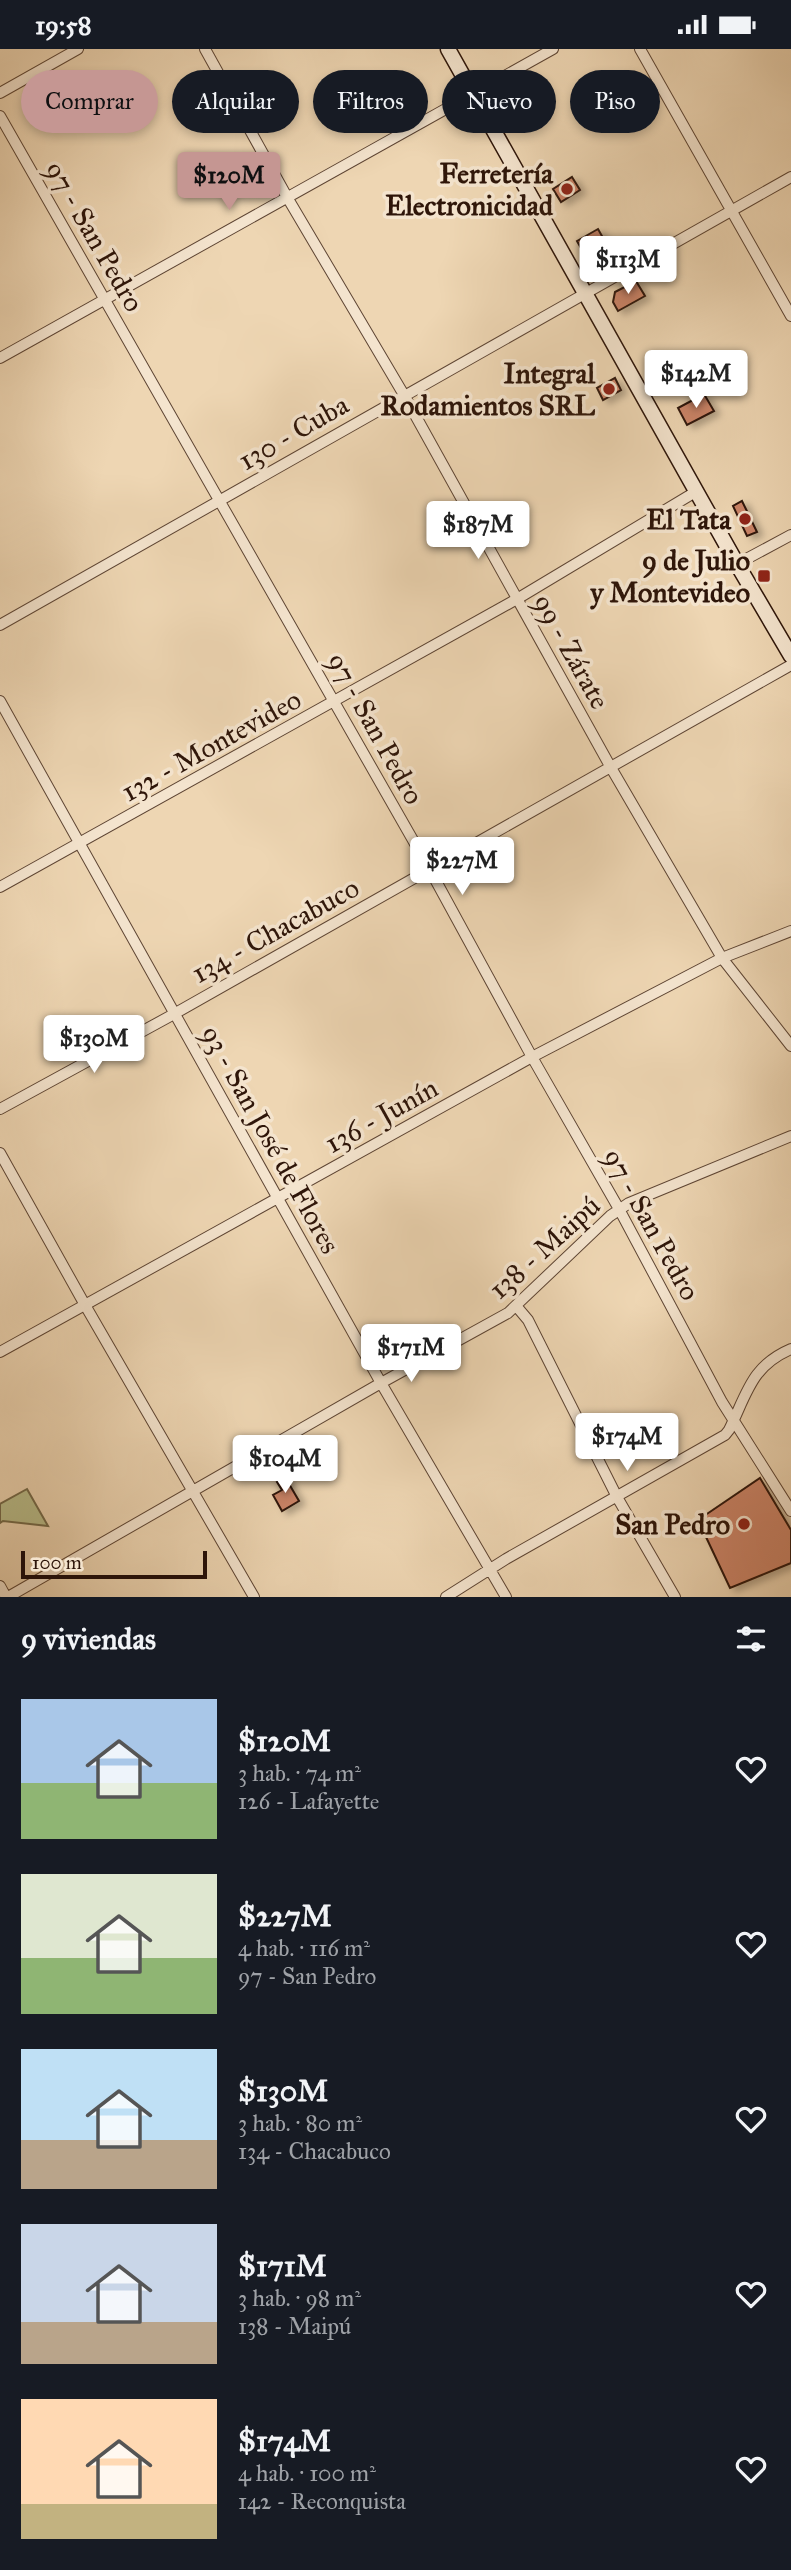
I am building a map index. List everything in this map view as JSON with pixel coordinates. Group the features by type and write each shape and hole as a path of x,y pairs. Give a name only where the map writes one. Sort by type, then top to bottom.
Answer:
{"street":[{"path":"0,93 78,49"},
{"name":"99 - Zárate","path":"205,49 287,197 404,395 610,766 722,958 791,1046"},
{"path":"448,49 460,70"},
{"path":"515,70 553,49"},
{"path":"640,49 791,316"},
{"path":"0,358 442,110"},
{"name":"97 - San Pedro","path":"0,116 430,870 619,1209 722,1402 787,1496 791,1511"},
{"path":"495,133 791,656"},
{"name":"130 - Cuba","path":"0,625 791,177"},
{"name":"132 - Montevideo","path":"0,887 517,599 696,491"},
{"path":"737,564 791,535"},
{"name":"134 - Chacabuco","path":"0,1109 174,1014 791,665"},
{"name":"93 - San José de Flores","path":"0,701 381,1383 506,1597"},
{"name":"136 - Junín","path":"0,1352 532,1057 722,958 791,931"},
{"name":"138 - Maipú","path":"7,1597 517,1307 619,1209 637,1199 791,1136"},
{"path":"0,1153 254,1597"},
{"path":"517,1307 528,1320 617,1497 675,1597"},
{"path":"446,1597 725,1435 755,1374 771,1358 791,1349"},
{"path":"0,1586 7,1597"}],"green space":[{"path":"27,1489 48,1526 3,1521 0,1523 0,1504"}],"building":[{"name":"Ferretería Electronicidad","path":"572,177 580,190 561,202 553,189"},
{"path":"598,229 616,261 593,269 577,241"},
{"path":"636,281 645,296 618,311 613,302 615,292"},
{"name":"Integral Rodamientos SRL","path":"615,378 621,390 603,400 597,388"},
{"path":"704,394 714,411 687,425 678,408"},
{"name":"El Tata","path":"742,501 757,532 747,536 733,506"},
{"path":"285,1477 299,1501 282,1511 273,1495 282,1490 277,1482"},
{"name":"San Pedro","path":"760,1478 791,1530 791,1563 730,1588 698,1520"}],"place":[{"name":"Ferretería Electronicidad","path":"567,189"},
{"name":"Integral Rodamientos SRL","path":"609,389"},
{"name":"El Tata","path":"745,519"},
{"name":"9 de Julio y Montevideo","path":"764,576"},
{"name":"San Pedro","path":"744,1524"}]}
